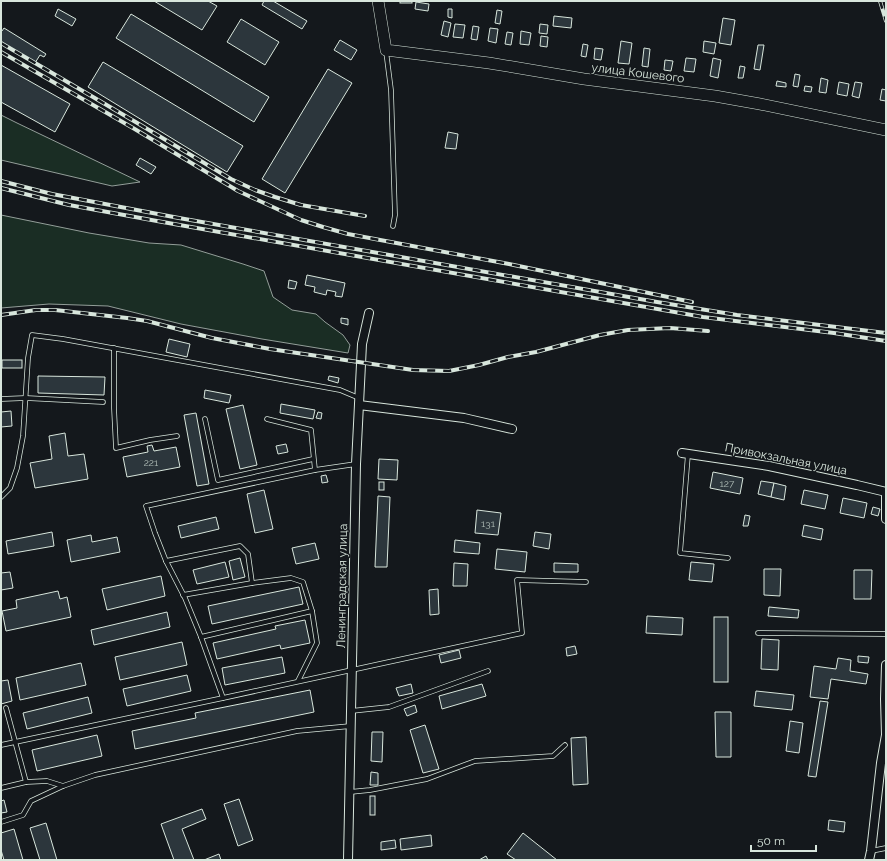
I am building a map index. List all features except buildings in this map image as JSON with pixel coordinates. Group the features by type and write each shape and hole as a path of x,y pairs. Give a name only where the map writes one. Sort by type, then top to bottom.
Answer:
{"street":[{"path":"378,1 386,50"},
{"name":"улица Кошевого","path":"386,50 488,63 715,96 886,130"},
{"name":"Ленинградская улица","path":"348,860 356,464 362,344 369,313"},
{"path":"359,401 464,418 512,429"},
{"name":"Привокзальная улица","path":"685,453 769,466 886,492"},
{"path":"886,492 886,519"},
{"path":"869,860 886,735 886,665"}],"lane":[{"path":"386,50 391,90 395,215 393,226"},
{"path":"1,496 10,488 17,468 23,436 28,358 32,335 114,348 340,390 359,401"},
{"path":"114,348 116,448 150,440 177,436"},
{"path":"1,399 26,398 103,402"},
{"path":"205,418 218,480 313,459"},
{"path":"267,419 312,430 315,470"},
{"path":"685,453 680,553 728,558"},
{"path":"223,698 201,637 183,595 166,561 146,506 315,470 356,464"},
{"path":"166,561 240,546 248,554 252,583"},
{"path":"183,595 291,578 303,582 312,611 317,642 298,681"},
{"path":"1,745 522,633 517,580 586,582"},
{"path":"201,637 312,611"},
{"path":"758,633 886,634"},
{"path":"351,711 389,707 488,671"},
{"path":"6,708 26,782"},
{"path":"1,822 23,815 31,801 63,786 95,775 297,731 351,726"},
{"path":"349,792 370,790 427,779 475,761 553,756 565,745"},
{"path":"1,788 26,782 47,781 63,786"},
{"path":"871,851 886,848"}],"green space":[{"path":"1,115 140,182 112,186 1,160"},
{"path":"1,215 89,233 149,243 181,245 264,271 273,297 292,310 316,314 343,335 350,345 348,353 181,324 108,306 49,304 1,308"}],"railway":[{"path":"880,1 886,21"},
{"path":"1,43 231,179 255,190 301,205 365,216"},
{"path":"1,52 133,128 238,191 301,220 348,234 509,264 692,302"},
{"path":"1,181 52,194 179,218 657,302 737,315 886,333"},
{"path":"1,188 69,205 703,317 886,341"},
{"path":"1,315 36,310 55,310 127,318 147,321 212,338 270,349 413,370 449,371 536,352 600,335 628,330 670,328 708,331"}]}
